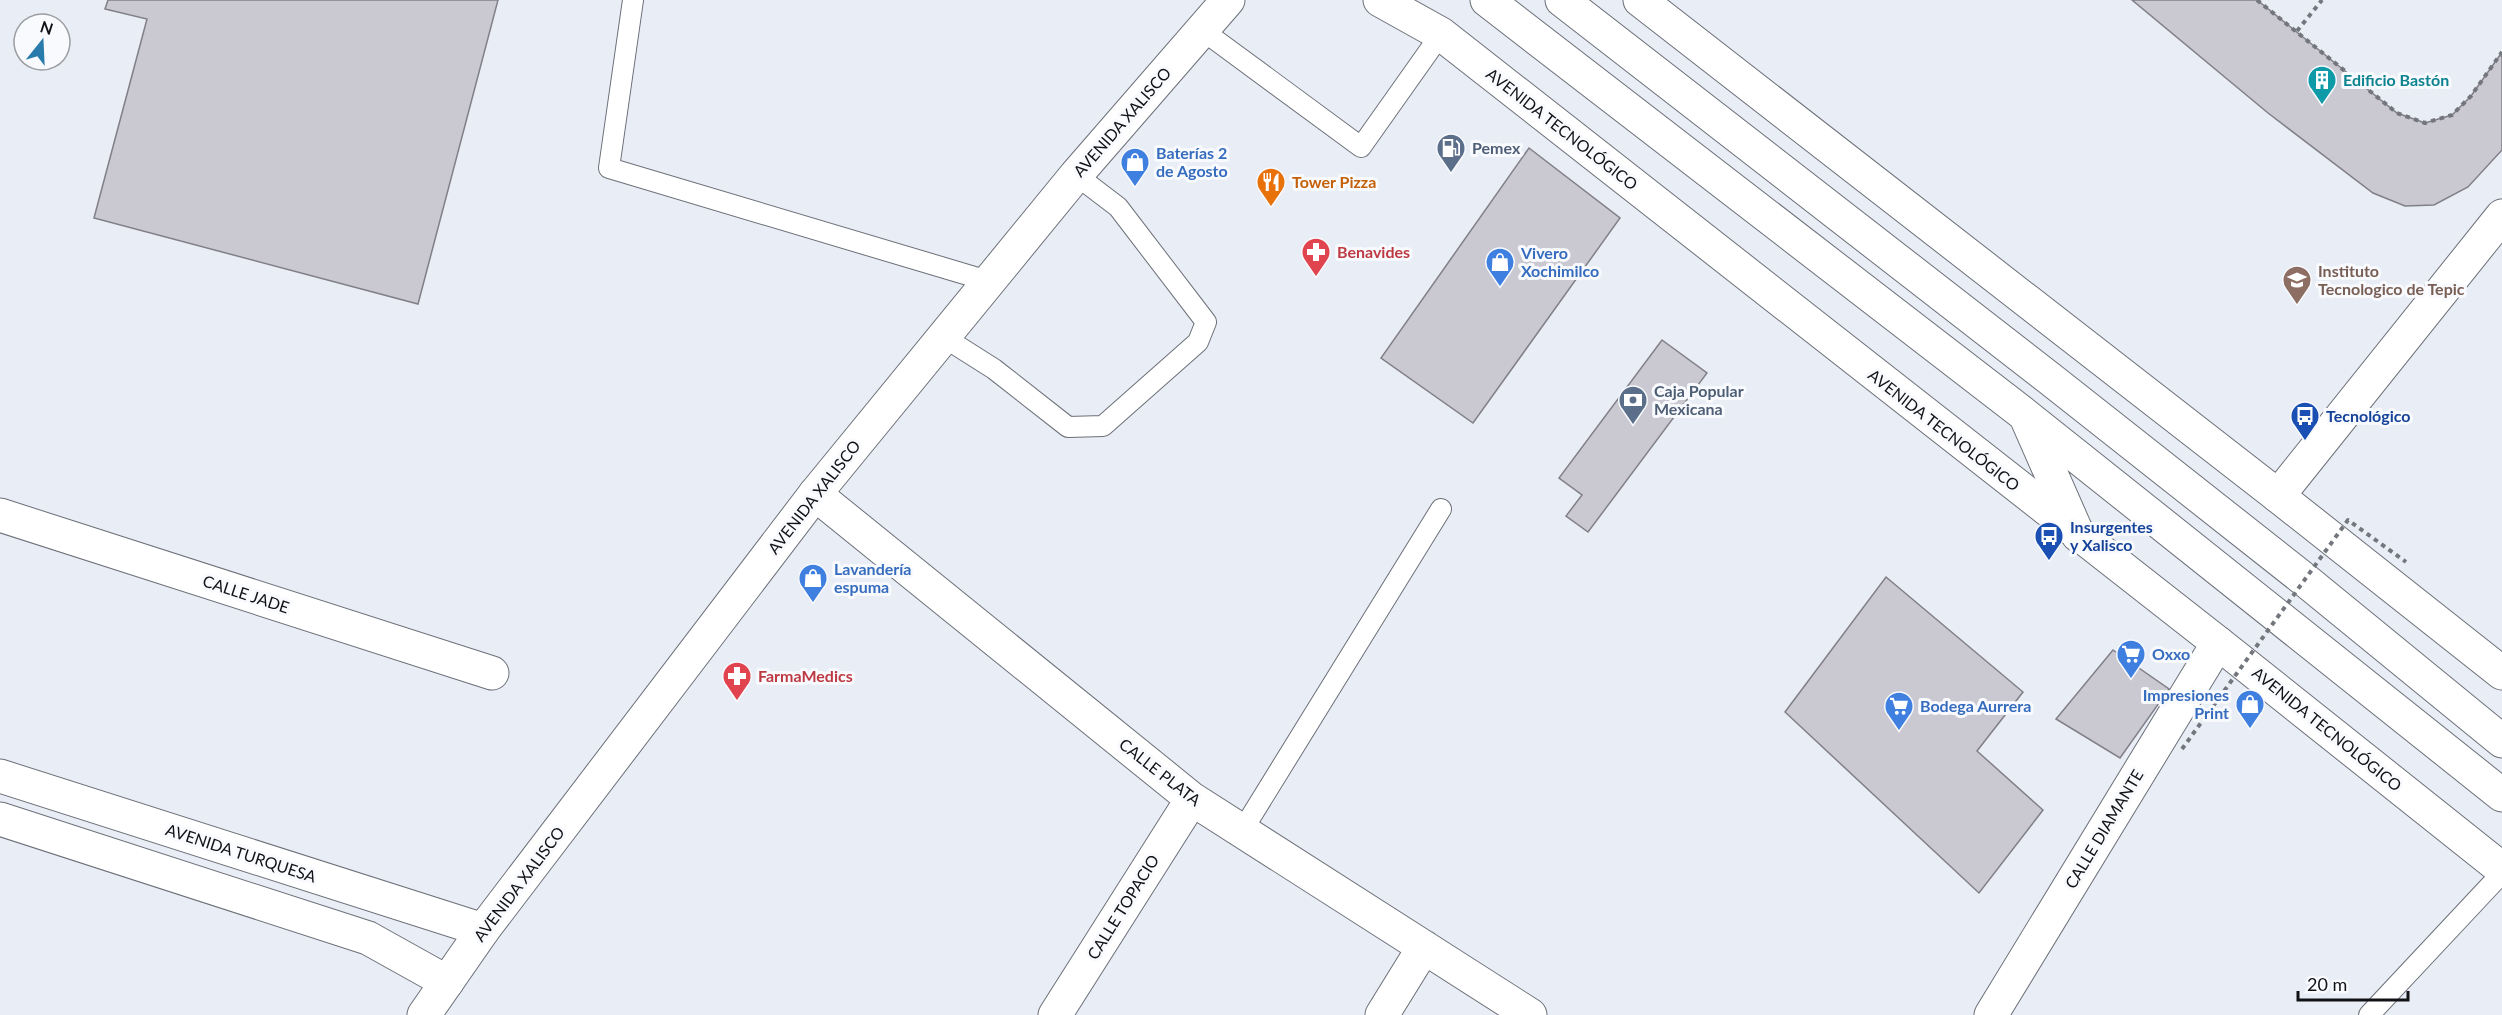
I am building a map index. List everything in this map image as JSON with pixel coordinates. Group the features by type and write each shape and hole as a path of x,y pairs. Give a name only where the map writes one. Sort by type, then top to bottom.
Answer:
{"main road":[{"name":"AVENIDA XALISCO","path":"424,1015 483,930 815,494 1076,175 1228,0"},
{"name":"AVENIDA TECNOLÓGICO","path":"1380,0 1441,34 2218,643 2502,869"},
{"path":"1487,0 2025,415 2502,795"},
{"path":"1562,0 2067,392 2305,580 2502,741"},
{"path":"1640,0 2502,673"},
{"path":"2278,496 2502,216"},
{"path":"2025,415 2078,535"},
{"name":"CALLE PLATA","path":"815,494 1192,799 1530,1015"},
{"name":"CALLE JADE","path":"0,516 492,673"},
{"name":"CALLE DIAMANTE","path":"1991,1015 2218,643"},
{"path":"2441,692 2502,709"},
{"name":"AVENIDA TURQUESA","path":"0,776 483,930"},
{"name":"CALLE TOPACIO","path":"1054,1015 1192,799"},
{"path":"0,819 368,938 447,982"},
{"path":"1382,1015 1424,947"}],"lane":[{"path":"633,0 609,168 988,281"},
{"path":"1202,30 1361,147 1441,34"},
{"path":"942,336 994,369 1068,427 1103,426 1198,342 1206,322 1118,207 1076,175"},
{"path":"1242,831 1441,509"},
{"path":"2369,1015 2502,873"}],"path":[{"path":"2258,0 2397,113 2425,123 2452,115 2471,96 2502,52"},
{"path":"2297,31 2322,0"},
{"path":"2182,749 2348,520 2406,561"}],"building":[{"path":"108,0 498,0 418,304 94,218 147,19 105,9"},
{"name":"Edificio Bastón","path":"2132,0 2257,0 2397,113 2425,123 2452,115 2471,96 2500,55 2502,57 2502,150 2468,187 2434,205 2405,206 2373,193 2268,113"},
{"name":"Vivero Xochimilco","path":"1529,148 1620,218 1473,423 1381,358"},
{"name":"Caja Popular Mexicana","path":"1662,340 1707,373 1588,532 1566,516 1582,495 1559,478"},
{"name":"Bodega Aurrera","path":"1886,577 2023,692 1977,751 2043,810 1979,893 1785,712"},
{"name":"Oxxo","path":"2113,650 2169,689 2120,758 2056,719"}],"place":[{"name":"Edificio Bastón","path":"2322,106"},
{"name":"Pemex","path":"1451,174"},
{"name":"Baterías 2 de Agosto","path":"1135,188"},
{"name":"Tower Pizza","path":"1271,208"},
{"name":"Benavides","path":"1316,278"},
{"name":"Vivero Xochimilco","path":"1500,288"},
{"name":"Instituto Tecnologico de Tepic","path":"2297,306"},
{"name":"Caja Popular Mexicana","path":"1633,426"},
{"name":"Tecnológico","path":"2305,442"},
{"name":"Insurgentes y Xalisco","path":"2049,562"},
{"name":"Lavandería espuma","path":"813,604"},
{"name":"Oxxo","path":"2131,680"},
{"name":"FarmaMedics","path":"737,702"},
{"name":"Impresiones Print","path":"2250,730"},
{"name":"Bodega Aurrera","path":"1899,732"}]}
